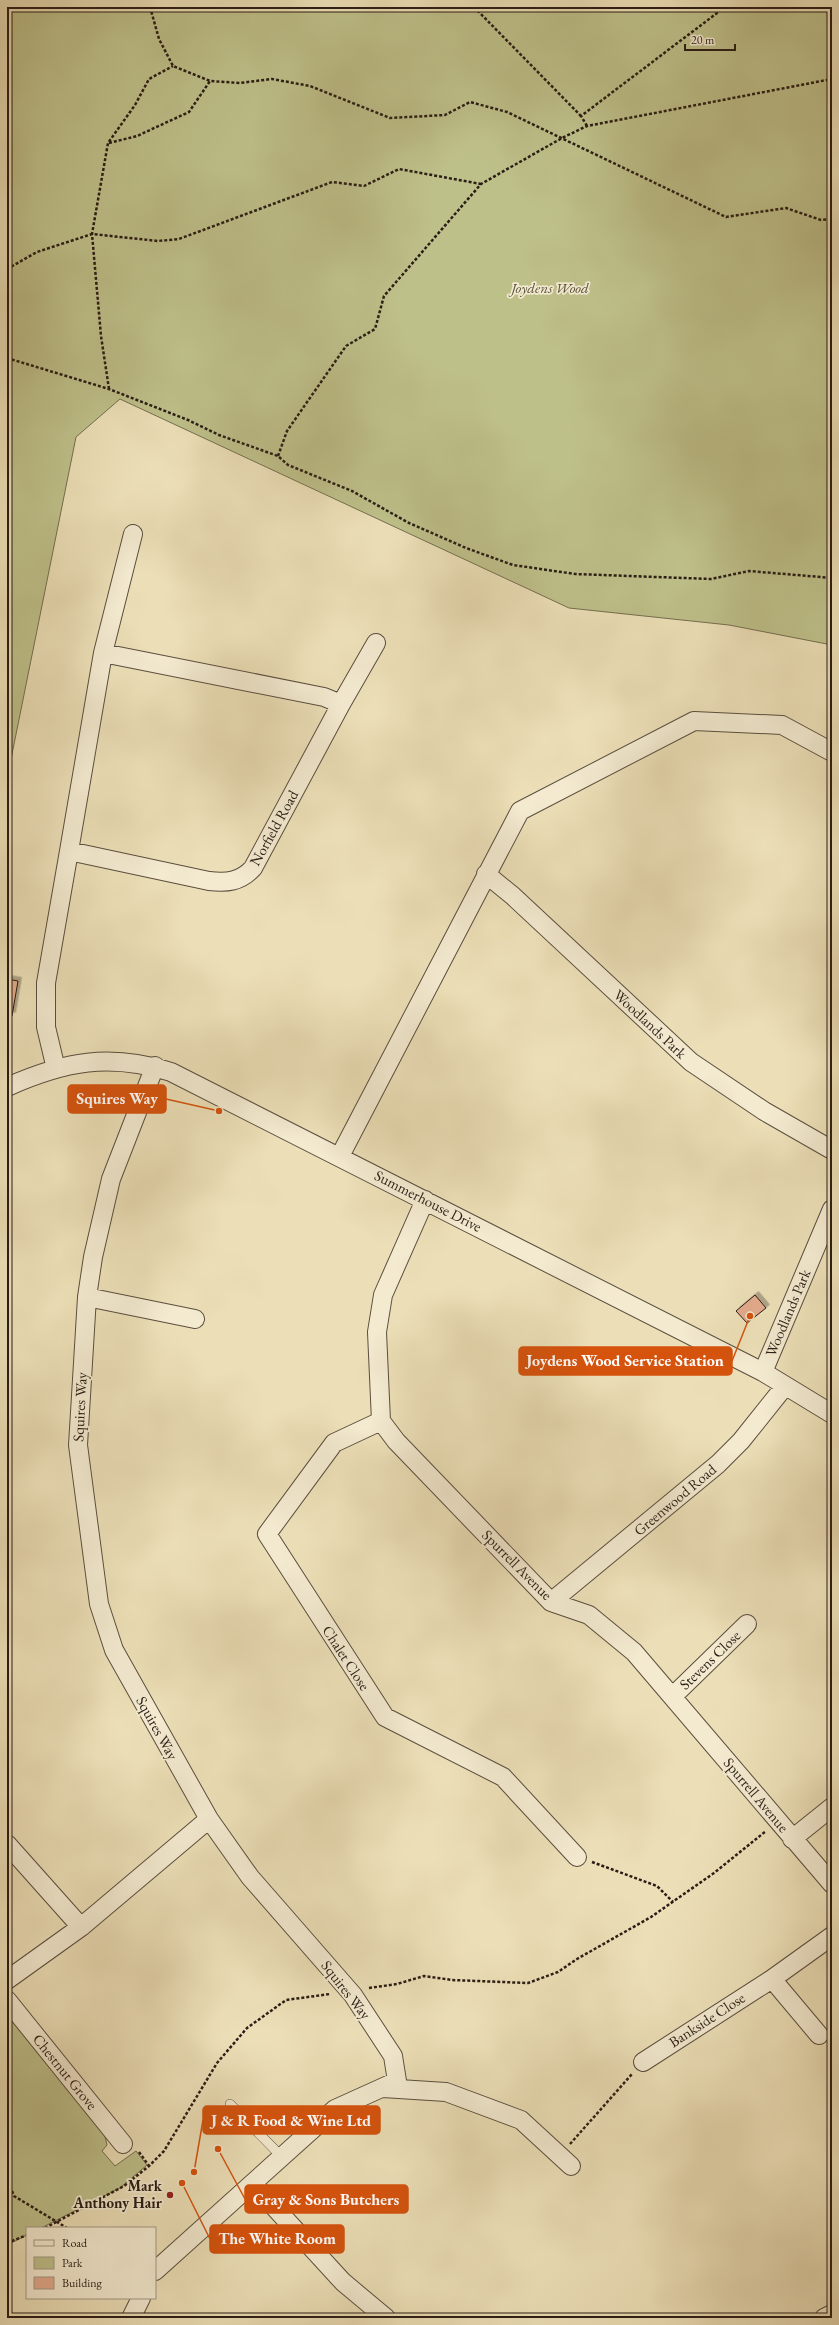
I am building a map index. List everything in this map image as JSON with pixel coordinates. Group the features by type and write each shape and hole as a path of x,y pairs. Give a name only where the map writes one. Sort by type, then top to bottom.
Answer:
{"street":[{"path":"56,1069 46,1027 46,983 49,958 103,653 133,534"},
{"name":"Norfield Road","path":"69,851 209,881 223,883 240,879 252,868 341,704 376,643"},
{"path":"103,653 324,698 341,704"},
{"path":"340,1156 520,811 694,721 782,725 832,752"},
{"name":"Woodlands Park","path":"486,874 513,896 691,1062 764,1111 832,1150"},
{"name":"Summerhouse Drive","path":"7,1087 56,1069 83,1063 115,1060 155,1066 186,1078 763,1372 832,1414"},
{"name":"Squires Way","path":"155,1066 111,1179 93,1257 87,1297 78,1445 99,1604 114,1650 209,1819 250,1877 349,1991 393,2056 397,2081 383,2088"},
{"path":"381,1421 377,1332 383,1295 425,1200"},
{"name":"Woodlands Park","path":"763,1372 832,1208"},
{"path":"87,1297 195,1319"},
{"name":"Greenwood Road","path":"551,1602 718,1464 741,1441 786,1386"},
{"name":"Spurrell Avenue","path":"381,1421 396,1441 551,1602 589,1614 634,1652 673,1696 792,1839 832,1884"},
{"name":"Chalet Close","path":"381,1421 334,1443 267,1534 385,1717 503,1777 576,1857"},
{"name":"Stevens Close","path":"673,1696 747,1624"},
{"path":"792,1839 832,1807"},
{"path":"7,1980 81,1927 209,1819"},
{"path":"7,1844 81,1927"},
{"name":"Bankside Close","path":"643,2062 772,1979 832,1936"},
{"path":"772,1979 819,2035"},
{"name":"Chestnut Grove","path":"7,2000 123,2144"},
{"path":"156,2270 254,2185 282,2157 335,2109 383,2088 446,2092 521,2120 565,2161"},
{"path":"254,2185 343,2282 386,2318"},
{"path":"131,2318 140,2299"},
{"path":"824,2318 832,2314"}],"lane":[{"path":"230,2104 282,2157"}],"path":[{"path":"150,7 159,39 173,66 210,81 240,83 272,79 310,86 390,118 444,115 470,102 508,112 637,176 726,217 786,208 821,220 832,218"},
{"path":"474,7 581,116 587,126"},
{"path":"581,116 725,7"},
{"path":"109,389 101,336 92,234 108,143 135,105 149,79 173,66"},
{"path":"278,456 287,431 346,346 375,328 384,296 481,184 562,138 587,126 832,80"},
{"path":"108,143 137,136 189,112 210,81"},
{"path":"7,269 37,252 92,234 158,241 179,239 332,182 364,186 399,169 481,184"},
{"path":"7,358 109,389 188,420 219,435 278,456 288,465 352,491 416,526 466,548 513,565 575,574 711,579 749,571 832,578"},
{"path":"48,2227 58,2223 124,2186 164,2151 217,2063 247,2028 286,2000 396,1984 424,1976 452,1980 528,1983 558,1972 577,1958 651,1917 714,1873 755,1838 779,1823"},
{"path":"576,1857 657,1886 673,1902"},
{"path":"565,2161 643,2062"},
{"path":"12,2191 14,2196 65,2227"},
{"path":"7,2243 26,2235"}],"green space":[{"name":"Joydens Wood","path":"7,7 832,7 832,645 729,625 569,608 120,399 76,437 7,779"},
{"path":"7,2010 104,2132 107,2145 102,2151 115,2166 136,2151 147,2165 120,2188 43,2227 26,2227 26,2236 7,2245"}],"building":[{"path":"7,979 18,981 12,1016 7,1015"},
{"path":"755,1295 766,1308 747,1323 736,1311"}],"place":[{"name":"Squires Way","path":"219,1111"},
{"name":"Joydens Wood Service Station","path":"750,1316"},
{"name":"Gray & Sons Butchers","path":"218,2149"},
{"name":"J & R Food & Wine Ltd","path":"194,2172"},
{"name":"The White Room","path":"182,2183"},
{"name":"Mark Anthony Hair","path":"170,2195"}]}
